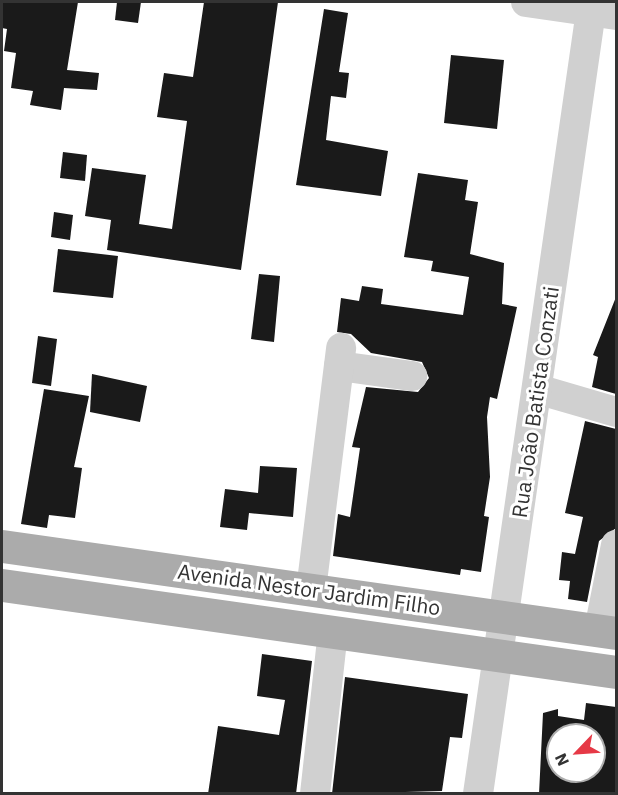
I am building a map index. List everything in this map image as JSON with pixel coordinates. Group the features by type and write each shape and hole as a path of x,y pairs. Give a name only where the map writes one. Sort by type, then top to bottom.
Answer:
{"main road":[{"name":"Avenida Nestor Jardim Filho","path":"2,546 608,631"},
{"path":"181,611 185,572"},
{"name":"Avenida Nestor Jardim Filho","path":"2,585 616,672"}],"street":[{"path":"526,2 604,13"},
{"name":"Rua João Batista Conzati","path":"478,794 537,389 604,13"},
{"path":"311,590 340,357 412,376"},
{"path":"537,389 616,412"},
{"path":"608,631 616,545"},
{"path":"315,794 333,632"}],"building":[{"path":"2,2 78,2 67,70 99,73 97,90 64,88 61,110 30,105 33,91 11,88 16,53 4,51 7,29 2,28"},
{"path":"117,2 141,2 138,23 115,20"},
{"path":"204,2 278,2 241,270 107,250 111,220 85,216 92,168 146,175 139,224 172,229 187,121 157,117 164,73 193,77"},
{"path":"324,9 348,13 339,72 349,73 346,98 331,96 326,140 388,151 381,196 296,185"},
{"path":"451,55 504,60 497,129 444,123"},
{"path":"63,152 87,155 85,181 60,178"},
{"path":"418,173 468,180 465,200 478,202 470,254 504,263 502,304 517,307 497,399 490,397 487,417 490,477 484,516 489,517 481,572 461,569 460,575 333,556 338,514 350,517 360,448 352,447 366,387 418,392 429,378 422,362 371,353 351,334 337,332 341,298 359,301 362,286 383,289 381,304 463,315 469,277 431,271 433,261 404,257"},
{"path":"54,212 73,215 70,240 51,237"},
{"path":"58,249 118,256 113,298 53,292"},
{"path":"259,274 280,276 274,342 251,339"},
{"path":"616,297 616,394 592,387 598,357 593,355"},
{"path":"38,336 57,339 51,386 32,383"},
{"path":"92,374 147,386 140,422 90,412"},
{"path":"44,389 89,396 74,467 82,468 75,518 49,515 47,528 21,524"},
{"path":"585,421 616,429 616,528 599,541 587,602 568,599 570,581 559,580 562,552 575,554 583,517 565,513"},
{"path":"260,466 297,468 293,517 249,513 247,530 220,527 225,489 258,493"},
{"path":"262,654 312,661 296,794 208,794 218,726 279,735 285,700 257,696"},
{"path":"345,677 468,694 462,738 450,737 442,791 332,794"},
{"path":"586,703 616,707 616,794 539,794 543,713 558,709 558,716 584,720"}]}
